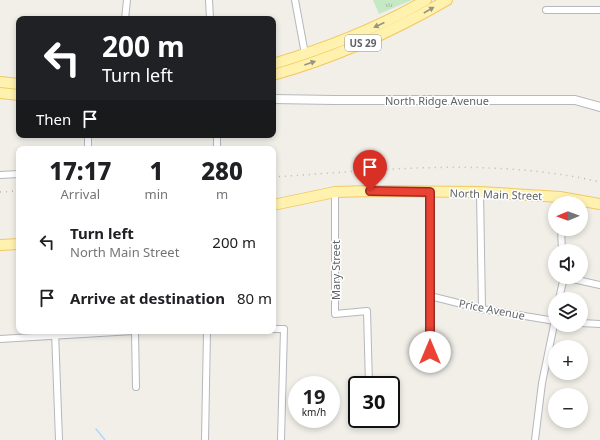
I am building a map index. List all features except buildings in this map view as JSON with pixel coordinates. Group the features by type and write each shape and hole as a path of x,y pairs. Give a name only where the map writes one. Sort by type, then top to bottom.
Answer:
{"main road":[{"name":"US 29","path":"276,63 305,54 382,24 426,0"},
{"name":"US 29","path":"276,74 314,62 370,40 447,0"},
{"path":"0,82 16,84"},
{"path":"0,93 16,95"},
{"name":"North Main Street","path":"276,204 335,192 480,192 548,199"},
{"name":"North Main Street","path":"588,203 600,204"},
{"path":"0,245 16,244"}],"street":[{"path":"125,16 127,0"},
{"path":"209,0 210,16"},
{"path":"295,0 305,54"},
{"path":"546,10 600,10"},
{"name":"North Ridge Avenue","path":"276,99 575,100 600,107"},
{"path":"0,175 16,174"},
{"name":"Mary Street","path":"335,192 335,314 367,311 369,376"},
{"path":"430,192 430,352"},
{"path":"480,192 482,309"},
{"path":"588,282 600,285"},
{"name":"Price Avenue","path":"430,296 482,309 548,319"},
{"path":"588,323 600,324"},
{"path":"276,329 284,329 281,440"},
{"path":"535,440 542,383 553,332"},
{"path":"0,339 55,334 59,440"},
{"path":"134,334 136,387"},
{"path":"205,440 207,334"}],"green space":[{"path":"373,0 412,0 379,14"}],"waterway":[{"path":"96,429 105,440"}],"railway":[{"path":"276,177 396,169 478,168 560,174 600,182"},
{"path":"0,192 16,191"}],"route":[{"path":"370,191 430,192 430,352"}]}
